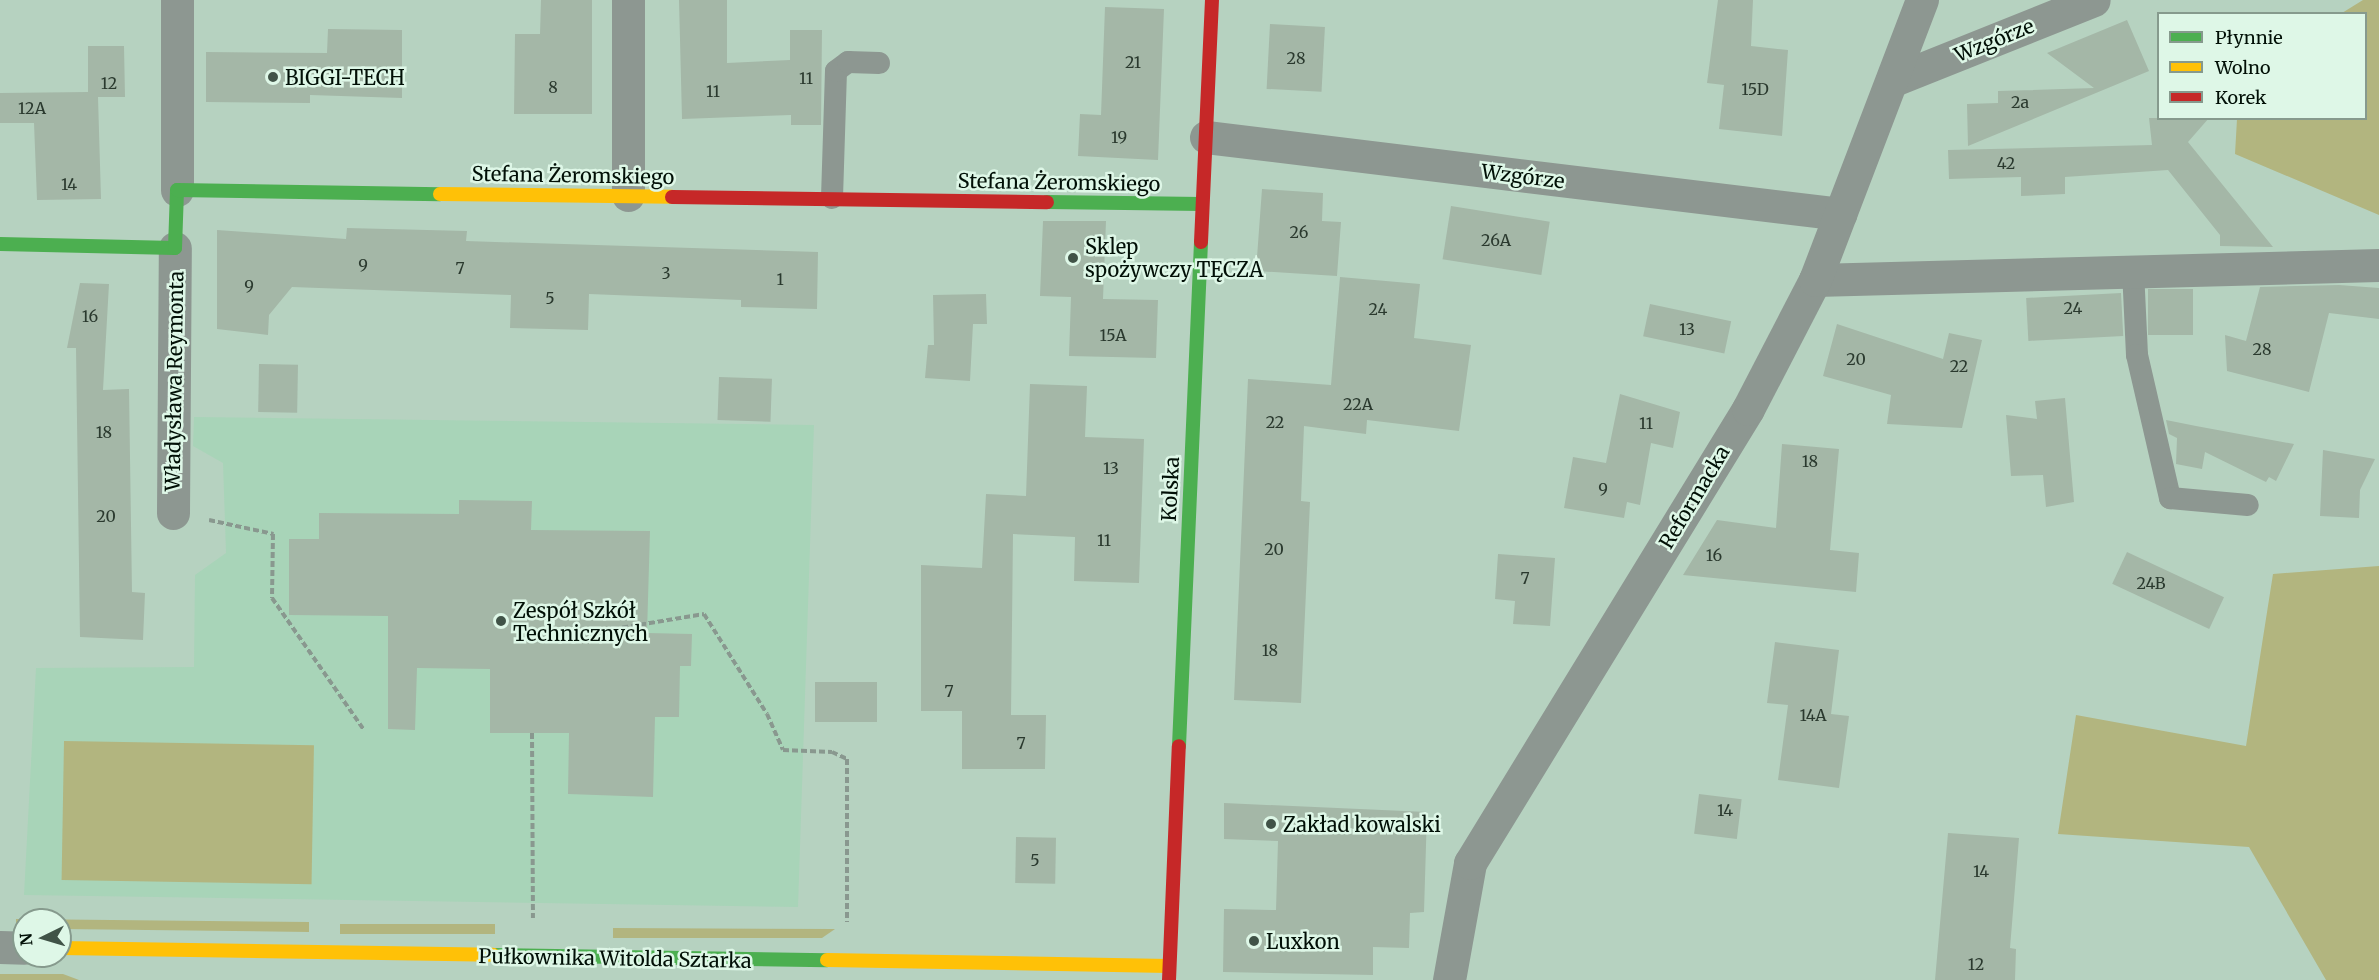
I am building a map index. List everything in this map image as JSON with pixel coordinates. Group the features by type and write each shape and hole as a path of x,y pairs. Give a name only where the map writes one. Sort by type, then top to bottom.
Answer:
{"street":[{"path":"0,244 175,248 177,0"},
{"path":"628,0 628,195"},
{"name":"Kolska","path":"1169,973 1212,0"},
{"name":"Reformacka","path":"1449,980 1470,863 1748,409 1815,280 1894,80 1922,0"},
{"name":"Wzgórze","path":"1894,80 2094,0"},
{"name":"Wzgórze","path":"1206,137 1840,214"},
{"name":"Stefana Żeromskiego","path":"177,190 1203,204"},
{"name":"Władysława Reymonta","path":"173,513 175,248"},
{"path":"1815,280 2379,265"},
{"name":"Pułkownika Witolda Sztarka","path":"72,948 1169,973"}],"lane":[{"path":"832,198 836,71 848,62 879,63"},
{"path":"2133,270 2137,355 2170,498 2248,505"}],"path":[{"path":"225,524 273,534 272,598 364,730"},
{"path":"560,638 704,614 767,714 783,750 832,752 847,759 847,922"},
{"path":"532,734 533,918"}],"shaded area":[{"path":"2363,0 2379,0 2379,215 2235,154 2237,120 2367,120 2367,12 2344,12"},
{"name":"Zespół Szkół Technicznych","path":"194,417 814,425 798,907 24,895 36,668 194,667 195,575 226,553 223,463 193,446"},
{"path":"2379,566 2379,980 2326,980 2249,847 2058,834 2076,715 2246,746 2273,574"},
{"path":"64,741 314,745 312,884 62,880"},
{"path":"72,920 309,922 309,932 72,929"},
{"path":"340,924 495,924 495,934 340,934"},
{"path":"613,928 835,929 822,938 613,938"},
{"path":"0,974 63,974 79,980 0,980"}],"building":[{"path":"541,0 592,0 592,114 514,114 515,34 540,34"},
{"path":"679,0 727,0 727,63 790,60 790,30 822,30 821,125 791,125 791,115 682,119"},
{"path":"1718,0 1753,0 1751,46 1788,50 1782,136 1719,129 1724,85 1707,83"},
{"path":"1105,7 1164,9 1158,160 1078,156 1080,114 1101,115"},
{"path":"2127,20 2149,71 1968,146 1967,104 1998,103 1998,91 2094,88 2047,53"},
{"path":"1270,24 1325,27 1322,92 1267,89"},
{"path":"328,29 402,30 402,98 310,95 310,103 206,102 206,52 327,53"},
{"path":"88,46 124,46 125,97 98,97 101,199 37,200 34,123 0,123 0,93 88,92"},
{"path":"2149,118 2207,120 2188,142 2273,247 2220,246 2220,235 2168,170 2065,177 2065,194 2021,196 2021,177 1949,179 1948,150 2152,145"},
{"path":"1262,189 1323,193 1322,221 1341,222 1337,276 1256,271"},
{"path":"1451,206 1550,222 1541,275 1443,259"},
{"path":"1043,221 1106,221 1103,299 1158,300 1156,358 1069,356 1071,297 1040,296"},
{"path":"347,228 467,231 466,241 818,252 817,309 741,307 741,300 589,294 588,330 510,328 511,295 292,287 269,315 268,335 217,329 217,230 346,239"},
{"path":"1340,277 1420,284 1414,338 1471,345 1459,431 1367,420 1366,434 1304,426 1301,501 1310,502 1301,703 1234,700 1248,379 1331,385"},
{"path":"80,283 109,284 103,390 129,389 132,592 145,593 143,640 80,637 76,348 67,348"},
{"path":"2339,285 2379,288 2379,319 2329,313 2309,392 2227,371 2225,335 2246,341 2260,287"},
{"path":"2148,289 2193,289 2193,335 2148,335"},
{"path":"2121,293 2123,336 2028,341 2026,298"},
{"path":"986,294 987,324 973,324 970,381 925,378 928,345 934,345 933,295"},
{"path":"1650,304 1731,321 1724,354 1643,336"},
{"path":"1837,324 1943,359 1949,333 1982,340 1962,428 1887,424 1891,395 1823,376"},
{"path":"259,364 298,365 297,413 258,412"},
{"path":"719,377 772,379 770,422 717,420"},
{"path":"1030,384 1087,386 1085,437 1144,439 1139,583 1074,581 1075,537 1013,534 1011,715 1046,715 1045,769 962,769 962,711 921,711 921,565 982,568 986,494 1026,496"},
{"path":"1620,394 1680,412 1673,448 1651,443 1640,505 1627,502 1624,518 1564,508 1573,457 1606,463"},
{"path":"2065,398 2074,502 2046,507 2043,475 2011,476 2006,415 2037,419 2035,401"},
{"path":"2166,420 2294,444 2276,481 2269,477 2266,482 2205,452 2202,469 2176,464 2177,438 2169,434"},
{"path":"1782,444 1839,449 1830,550 1859,553 1856,592 1683,575 1717,520 1776,528"},
{"path":"2323,450 2375,459 2360,490 2359,518 2320,516"},
{"path":"459,500 532,501 531,530 650,531 647,633 692,634 691,666 680,666 679,717 655,717 653,797 568,794 569,733 490,733 490,669 417,668 415,730 388,729 388,616 289,615 289,539 319,539 319,513 459,514"},
{"path":"2127,552 2224,597 2209,629 2112,584"},
{"path":"1498,554 1555,558 1550,626 1513,624 1515,601 1495,599"},
{"path":"1775,642 1839,650 1831,714 1849,716 1839,788 1778,780 1788,705 1767,703"},
{"path":"815,682 877,682 877,722 815,722"},
{"path":"1699,794 1742,799 1737,839 1694,834"},
{"path":"1224,803 1427,812 1424,912 1410,913 1409,948 1373,947 1373,975 1223,972 1224,909 1276,910 1278,841 1224,839"},
{"path":"1948,833 2019,838 2010,948 2016,949 2015,980 1935,980"},
{"path":"1016,837 1056,838 1055,884 1015,883"}],"traffic: fast":[{"path":"0,244 175,248 177,190 440,194"},
{"path":"1047,202 1202,204"},
{"path":"1179,746 1201,242"},
{"path":"493,955 827,960"}],"traffic: slow":[{"path":"440,194 672,197"},
{"path":"72,948 493,955"},
{"path":"827,960 1169,966"}],"traffic: jam":[{"path":"1201,242 1212,0"},
{"path":"672,197 1047,202"},
{"path":"1169,980 1179,746"}],"place":[{"name":"BIGGI-TECH","path":"273,77"},
{"name":"Sklep spożywczy TĘCZA","path":"1073,258"},
{"name":"Zespół Szkół Technicznych","path":"501,621"},
{"name":"Zakład kowalski","path":"1271,824"},
{"name":"Luxkon","path":"1254,941"}]}
